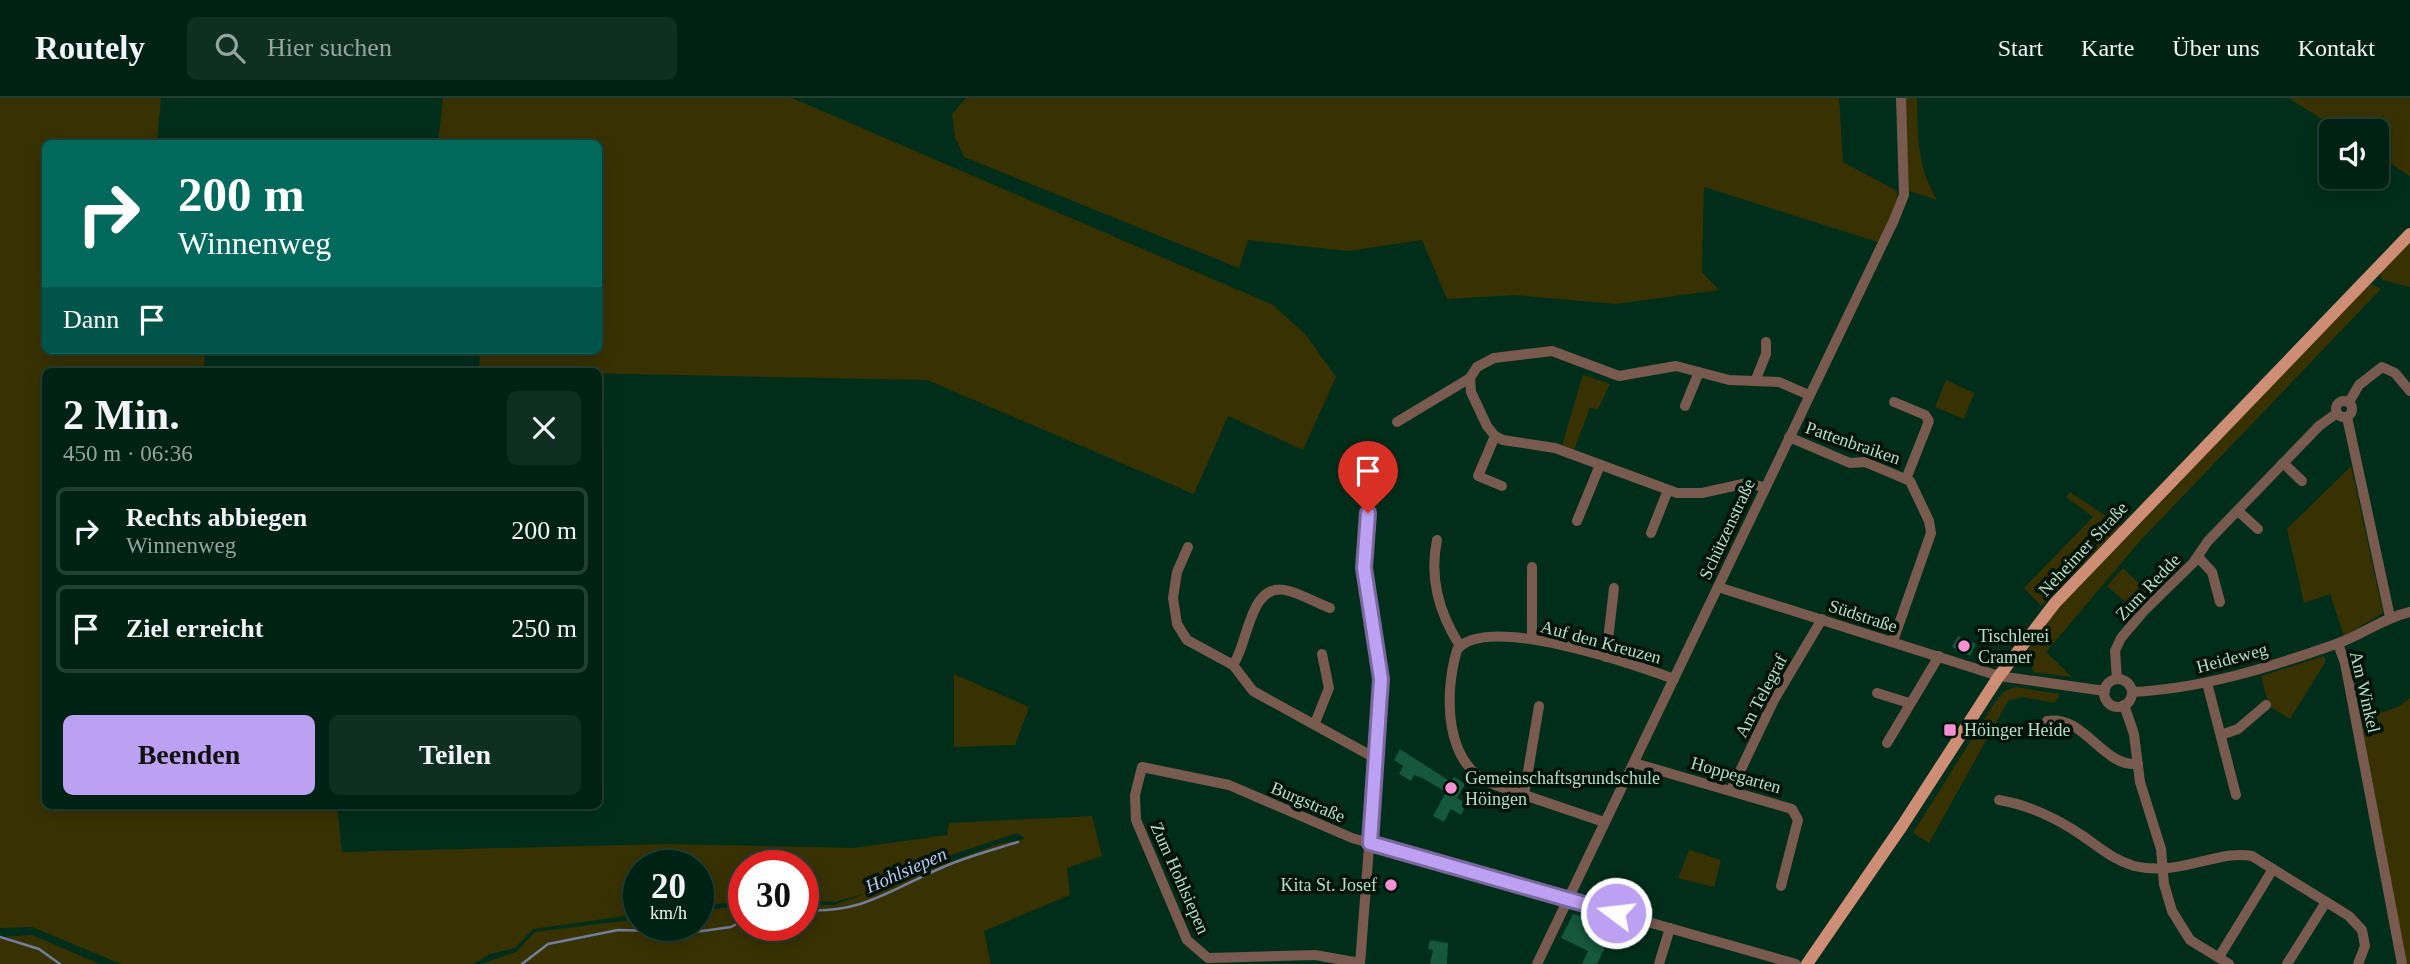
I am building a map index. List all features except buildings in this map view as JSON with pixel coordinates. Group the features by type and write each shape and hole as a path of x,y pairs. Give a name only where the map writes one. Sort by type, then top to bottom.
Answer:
{"main road":[{"name":"Neheimer Straße","path":"1807,964 1902,826 1999,676 2055,603 2410,234"}],"street":[{"name":"Schützenstraße","path":"1537,964 1904,195 1901,98"},
{"path":"1756,379 1766,354 1766,342"},
{"path":"1397,422 1470,378 1477,368 1494,358 1537,351 1567,354 1619,376 1670,366 1729,380 1779,382 1809,395"},
{"path":"2410,391 2395,373 2382,367 2365,379 2348,402 2353,410 2342,415 2390,617 2410,612"},
{"path":"1685,406 1699,372"},
{"path":"1470,378 1471,393 1495,436 1512,443 1555,448 1668,491 1692,494 1747,483 1764,487"},
{"name":"Pattenbraiken","path":"1894,402 1928,419 1906,479"},
{"name":"Zum Redde","path":"2117,679 2115,651 2121,638 2144,611 2199,557 2208,541 2319,426 2342,415"},
{"path":"1495,436 1478,476 1502,486"},
{"name":"Pattenbraiken","path":"1789,437 1850,463 1865,462 1906,479 1930,521 1931,533 1893,641"},
{"path":"2283,463 2302,481"},
{"path":"1577,521 1600,465"},
{"path":"1360,964 1381,679 1364,568 1370,491"},
{"path":"1651,533 1668,491"},
{"path":"2238,511 2258,529"},
{"path":"1437,540 1433,559 1434,581 1441,608 1460,646 1454,659 1451,690 1453,731 1460,756 1476,776 1604,822"},
{"path":"1188,547 1180,560 1174,585 1177,624 1192,643 1233,666 1253,691 1375,758"},
{"name":"Zum Redde","path":"2199,557 2212,572 2220,602"},
{"path":"1532,567 1532,638"},
{"name":"Südstraße","path":"1718,587 1999,676"},
{"path":"1605,657 1614,588"},
{"path":"1233,666 1257,603 1267,593 1286,590 1330,608"},
{"name":"Am Winkel","path":"2390,617 2338,644 2345,663 2402,964"},
{"name":"Am Telegraf","path":"1731,790 1774,700 1822,619"},
{"name":"Auf den Kreuzen","path":"1460,646 1485,638 1532,638 1674,679"},
{"name":"Heideweg","path":"2132,692 2207,682 2338,644"},
{"path":"1315,723 1329,688 1322,654"},
{"path":"1887,743 1939,656"},
{"path":"1999,676 2105,691"},
{"path":"2105,691 2109,683 2117,679 2129,684 2132,692 2124,705"},
{"path":"2207,682 2236,795"},
{"path":"2105,691 2112,705 2124,705"},
{"path":"1877,693 1909,703"},
{"path":"2124,705 2134,734 2140,782 2161,849 2167,897 2180,930 2190,940 2229,964"},
{"path":"2221,735 2238,729 2266,705"},
{"path":"1524,795 1539,706"},
{"path":"2047,721 2057,719 2071,725 2122,763 2138,764"},
{"name":"Hoppegarten","path":"1634,762 1785,806 1796,813 1797,827 1781,886"},
{"name":"Burgstraße","path":"1136,820 1135,795 1142,766 1229,785 1370,843 1796,964"},
{"path":"1999,800 2021,804 2053,819 2122,862 2163,869 2245,854 2349,916 2361,930 2365,946 2358,964"},
{"name":"Zum Hohlsiepen","path":"1136,820 1187,940 1207,961 1315,955 1360,964"},
{"path":"2219,957 2273,869"},
{"path":"2287,964 2326,902"},
{"path":"1659,964 1670,928"}],"shaded area":[{"path":"0,98 161,98 157,140 42,140 42,354 205,354 204,368 42,368 42,809 337,809 342,852 667,844 854,848 947,835 949,823 1092,816 1102,856 1067,868 1070,895 984,931 991,964 481,964 516,952 535,932 623,921 623,941 714,941 714,909 728,907 728,941 819,941 819,905 834,905 867,893 835,902 819,901 819,850 728,850 728,903 714,904 714,850 623,850 623,916 533,929 515,948 490,954 473,964 121,964 32,927 0,928","holes":["1017,833 1025,839 998,844 872,891 936,860"]},
{"path":"443,98 792,98 1273,305 1305,334 1336,377 1303,450 1228,416 1194,494 927,380 602,373 602,368 479,368 480,354 602,354 602,140 438,140"},
{"path":"966,98 1839,98 1843,162 1897,191 1897,203 1878,242 1704,187 1702,272 1719,290 1616,304 1514,295 1447,299 1422,240 1348,251 1248,240 1239,268 964,157 955,137 952,114"},
{"path":"1905,98 1917,98 1922,163 1937,200 1909,191"},
{"path":"2288,98 2410,98 2410,176 2389,163 2389,119 2322,119"},
{"path":"2410,240 2410,287 2382,280 2380,272"},
{"path":"2369,283 2381,289 2140,541 2046,652 2072,677 2033,672 2029,648 2063,601"},
{"path":"1583,375 1610,384 1598,409 1590,408 1574,450 1562,445"},
{"path":"1946,380 1974,393 1964,419 1935,407"},
{"path":"2351,466 2383,613 2344,636 2330,594 2304,603 2287,529"},
{"path":"2070,492 2121,526 2041,606 2024,588 2093,517 2066,497"},
{"path":"2123,568 2151,595 2135,611 2107,586"},
{"path":"2324,656 2326,661 2290,719 2269,706 2261,676"},
{"path":"954,674 1029,707 1015,745 954,747"},
{"path":"2015,687 2060,694 2055,703 2022,697 2008,701 1929,843 1913,833 1993,705 2003,692"},
{"path":"2410,698 2410,964 2406,964 2361,719 2398,707"},
{"path":"1689,850 1721,860 1714,887 1678,878"},
{"path":"32,935 100,964 0,964 0,937"}],"waterway":[{"name":"Hohlsiepen","path":"819,910 842,908 875,899 950,864 1018,842"},
{"name":"Hohlsiepen","path":"522,964 548,944 618,930 695,932 728,927"},
{"name":"Hohlsiepen","path":"0,937 39,949 60,964"}],"place":[{"name":"Tischlerei Cramer","path":"1964,646"},
{"name":"Höinger Heide","path":"1950,730"},
{"name":"Gemeinschaftsgrundschule Höingen","path":"1451,788"},
{"name":"Kita St. Josef","path":"1391,885"}],"route":[{"path":"1368,513 1364,568 1381,679 1370,843 1616,913"}]}
